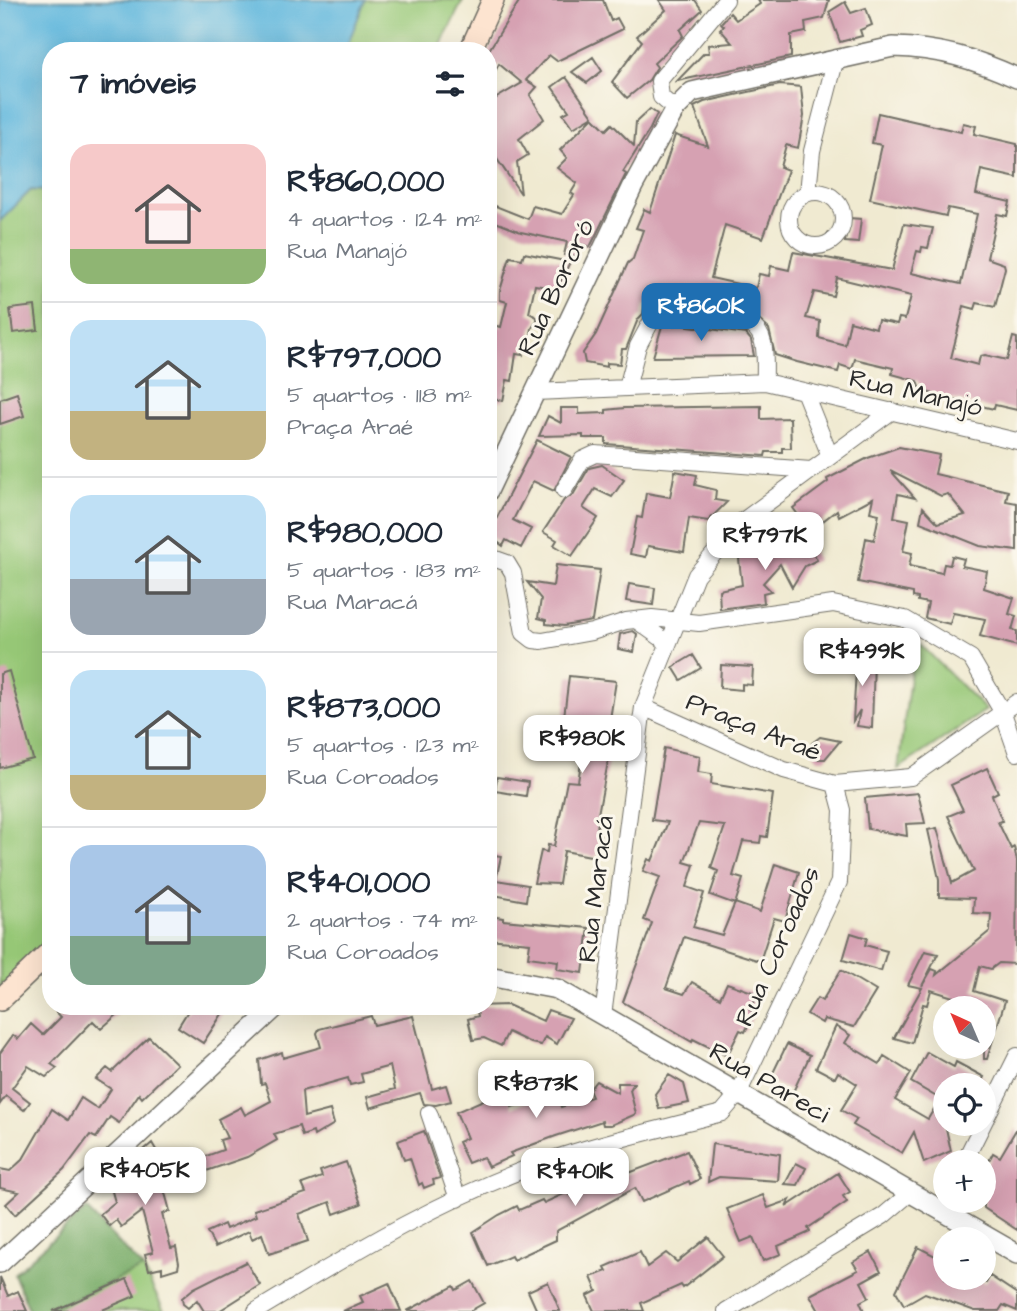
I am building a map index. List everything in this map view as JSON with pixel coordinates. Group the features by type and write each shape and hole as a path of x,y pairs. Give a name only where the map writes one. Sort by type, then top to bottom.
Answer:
{"main road":[{"path":"474,42 493,0"},
{"path":"0,1000 42,960"}],"street":[{"path":"726,0 659,81 661,97 675,109 692,92 893,47 916,48 973,58 1017,78"},
{"path":"808,193 812,150 836,58"},
{"name":"Rua Bororó","path":"497,472 633,186 675,109"},
{"path":"627,388 638,346 653,318 671,312 750,324 757,328 763,338 765,382"},
{"name":"Rua Manajó","path":"535,392 765,382 1017,440"},
{"name":"Rua Manajó","path":"804,391 830,456"},
{"name":"Rua Maracá","path":"603,1016 643,707 696,575 740,523 892,411"},
{"path":"564,489 582,460 595,454 811,470"},
{"path":"497,560 511,567 524,633 533,640 542,641 592,632 636,620 699,623 833,604 905,619 971,657 1003,713 1017,753"},
{"path":"636,620 668,643"},
{"name":"Praça Araé","path":"643,707 784,770 835,784 911,777 1017,702"},
{"name":"Rua Coroados","path":"256,1311 404,1222 458,1199 553,1159 722,1113 738,1094 839,881 842,810 835,784"},
{"name":"Rua Pareci","path":"497,978 557,989 909,1194 933,1201"},
{"path":"0,1263 267,1015"},
{"path":"970,1150 1017,1056"},
{"path":"429,1112 458,1199"},
{"path":"726,1311 883,1216 909,1194"},
{"name":"Rua Pareci","path":"956,1213 1017,1254"}],"green space":[{"path":"365,0 463,0 442,42 349,42"},
{"path":"31,190 42,191 42,946 0,988 0,221"},
{"path":"915,639 986,710 898,769"},
{"path":"86,1209 143,1268 164,1311 30,1311 14,1274"},
{"path":"86,1209 143,1268 46,1311 30,1311 14,1274"}],"water":[{"path":"0,0 365,0 349,42 42,42 42,191 31,190 0,221"}],"building":[{"path":"520,0 603,0 611,21 617,18 623,29 557,61 549,55 526,80 537,87 530,95 544,119 519,139 528,155 517,162 521,194 497,159 497,98 522,83 499,64 497,68 497,42 494,42"},
{"path":"659,0 695,0 702,10 680,30 683,36 654,63 657,67 649,80 627,98 612,82 642,41 637,36 666,10"},
{"path":"758,0 829,0 824,18 805,22 806,32 791,35 791,57 677,81 704,53 709,53 708,45 732,43 720,29 724,26 721,23 730,13 736,20 760,4"},
{"path":"845,2 851,13 866,8 872,25 860,30 862,36 840,42 829,12"},
{"path":"593,57 602,71 587,83 572,72"},
{"path":"566,77 593,116 573,128 563,114 569,111 552,87"},
{"path":"780,85 801,87 804,116 798,148 786,145 780,167 788,170 763,238 725,225 711,278 756,288 759,274 769,276 771,266 789,270 793,252 892,270 904,224 933,228 928,248 922,247 921,252 917,251 911,273 961,284 977,214 948,208 946,216 870,199 882,145 872,143 878,113 961,132 963,123 976,126 974,134 1017,144 1017,178 981,170 976,194 1010,202 1007,216 997,214 987,258 1004,264 1005,268 995,307 977,303 975,309 964,306 951,358 978,365 980,356 985,355 1007,360 1013,337 1017,338 1017,410 995,405 994,409 942,397 921,390 918,381 892,374 893,368 855,359 852,369 840,365 838,372 797,362 775,355 769,329 752,314 651,299 650,305 645,304 626,349 622,349 620,364 607,363 607,367 585,363 583,353 596,334 628,263 633,259 643,230 636,228 644,209 650,212 675,135 708,146 694,107 704,102","holes":["837,278 911,296 905,319 899,318 897,324 878,320 876,328 850,321 845,345 819,338 820,321 806,318 814,292 833,296"]},
{"path":"650,109 657,114 623,172 626,174 590,247 579,244 576,257 564,255 567,242 521,232 497,223 497,207 528,219 533,206 562,214 574,195 571,193 577,183 557,168 567,158 560,150 593,117 606,130 612,124 634,146 636,122"},
{"path":"849,218 861,219 858,243 845,242"},
{"path":"524,253 570,262 557,289 535,285 529,313 537,317 537,321 532,328 529,347 524,347 523,355 516,354 512,381 507,380 503,401 497,400 497,326 501,327 507,302 500,300 500,291 510,257 522,259"},
{"path":"35,306 38,330 13,333 10,309"},
{"path":"681,325 746,334 751,340 754,356 653,357 662,326"},
{"path":"17,393 24,416 0,424 0,399"},
{"path":"761,406 761,419 790,418 791,448 782,448 782,452 766,452 765,456 606,444 606,438 583,438 583,435 539,436 548,416 561,423 561,408 579,408 579,414 606,413 606,410 625,408"},
{"path":"537,440 571,457 554,491 533,481 513,520 531,529 521,548 506,540 503,546 497,542 497,518"},
{"path":"899,447 939,455 935,474 1008,491 1006,501 1017,503 1017,551 980,546 920,522 923,507 938,523 965,515 948,494 941,496 890,470 915,498 898,494 894,517 909,520 903,551 912,553 909,566 942,573 944,564 950,565 952,556 964,559 962,566 987,571 984,588 1014,598 1009,614 1016,616 1012,630 1017,631 1017,646 980,636 985,619 953,613 950,624 925,618 928,603 918,601 918,598 913,597 913,593 858,582 866,538 874,540 879,514 870,512 873,498 839,516 837,510 810,531 793,508 828,482 827,479 868,458"},
{"path":"602,465 624,480 612,497 595,489 583,508 598,518 572,556 554,545 557,540 543,532 564,500 573,495 589,468"},
{"path":"675,471 697,475 695,485 716,490 715,500 727,502 708,521 689,518 684,552 648,546 646,557 630,554 637,517 642,518 646,493 670,497"},
{"path":"805,537 817,560 805,566 792,587 780,564 763,583 771,591 763,593 764,603 720,609 719,590 742,585 739,559 753,544 759,540 772,556"},
{"path":"556,565 600,570 592,621 564,626 546,624 546,620 538,618 541,599 527,582 553,586"},
{"path":"629,584 655,588 653,605 626,601"},
{"path":"633,631 637,634 634,652 618,649 620,634"},
{"path":"693,655 701,668 681,680 673,667"},
{"path":"842,657 874,659 872,728 857,726 860,710 853,721 856,670 841,669"},
{"path":"721,665 753,667 752,685 742,684 742,690 720,688"},
{"path":"9,671 33,759 0,768 0,674"},
{"path":"569,676 616,681 608,732 612,741 598,814 597,834 600,835 596,857 564,851 559,884 534,883 541,851 547,852 548,845 554,846 567,781 578,782 585,737 570,735 571,726 563,725"},
{"path":"820,737 840,741 825,759 818,759 811,750 812,743"},
{"path":"664,748 700,756 698,772 712,774 711,784 773,794 767,837 761,836 760,843 743,841 733,876 743,879 735,903 760,912 775,864 799,872 785,921 774,918 760,961 684,937 666,988 684,994 692,982 720,998 727,983 758,994 750,1010 755,1012 745,1032 740,1030 727,1056 693,1039 692,1042 623,1002 652,923 644,920 660,877 643,871 648,859 652,861 668,822 652,820","holes":["699,823 725,826 711,868 718,871 710,895 735,904 722,935 693,927 704,893 687,887 694,865 684,862"]},
{"path":"987,768 998,792 992,795 1002,821 998,822 1011,849 1014,847 1017,861 1016,964 999,963 991,969 980,966 974,991 990,996 950,996 931,990 927,1005 923,1004 912,1043 894,1038 922,988 908,985 925,951 938,954 922,986 932,969 937,971 936,975 990,931 991,914 973,913 974,898 939,897 939,879 928,830 937,828 952,883 974,871 948,816 963,810 951,785"},
{"path":"497,777 528,782 526,796 497,791"},
{"path":"918,793 925,823 906,824 907,836 868,829 865,798"},
{"path":"497,855 501,856 497,875"},
{"path":"497,880 528,885 526,901 497,896"},
{"path":"497,917 589,928 583,973 557,969 558,961 528,957 530,943 497,940"},
{"path":"851,933 867,938 865,945 887,951 881,971 843,960"},
{"path":"841,970 876,991 854,1027 824,1019 822,1023 807,1014 817,998 822,1001"},
{"path":"996,998 1005,1001 996,1030"},
{"path":"497,1005 508,1005 543,1021 548,1010 571,1018 557,1044 545,1037 541,1045 531,1043 508,1032 501,1046 484,1038 473,1040 468,1019 478,1015 497,1015"},
{"path":"59,1015 117,1015 101,1029 93,1021 51,1064 57,1068 46,1077 28,1066 12,1088 30,1102 24,1110 6,1096 0,1104 0,1053 13,1035 18,1039 31,1024 43,1035 61,1017"},
{"path":"185,1015 221,1015 203,1043 178,1027"},
{"path":"371,1016 374,1025 413,1016 432,1089 446,1085 451,1101 436,1105 424,1104 420,1093 370,1108 367,1097 395,1089 390,1066 361,1074 363,1082 350,1085 348,1078 302,1091 304,1117 330,1110 334,1124 314,1136 313,1132 302,1136 299,1126 274,1134 277,1140 247,1157 192,1176 187,1163 223,1150 220,1140 227,1138 218,1119 241,1107 245,1115 271,1101 265,1083 261,1084 259,1060 282,1052 283,1058 321,1047 317,1033 319,1029"},
{"path":"836,1026 850,1035 845,1043 880,1064 884,1056 911,1073 895,1100 928,1119 933,1111 933,1136 948,1136 951,1150 933,1150 933,1159 924,1163 914,1132 902,1153 853,1125 857,1119 841,1110 857,1084 838,1072 835,1078 816,1068"},
{"path":"149,1037 177,1064 142,1098 139,1094 119,1123 110,1117 96,1138 90,1135 64,1170 15,1215 6,1204 19,1192 0,1188 0,1169 10,1171 23,1159 52,1109 68,1120 81,1098 98,1109 111,1089 96,1079 107,1068 112,1072"},
{"path":"787,1044 810,1055 793,1092 769,1081"},
{"path":"927,1052 933,1055 933,1059 940,1059 954,1067 956,1062 977,1073 933,1073 933,1095 911,1082"},
{"path":"669,1075 684,1084 689,1103 659,1109 655,1094"},
{"path":"551,1079 561,1107 592,1097 589,1090 596,1081 618,1093 618,1083 634,1083 630,1090 636,1114 611,1125 603,1125 602,1121 556,1136 510,1153 512,1156 488,1167 483,1157 468,1163 458,1142 467,1138 456,1112 506,1090 512,1107 540,1097 536,1085"},
{"path":"1017,1128 1017,1230 992,1213 996,1213 996,1155 1000,1157"},
{"path":"424,1131 440,1178 424,1188 422,1183 419,1185 410,1158 404,1160 398,1141"},
{"path":"152,1143 159,1155 155,1157 170,1211 162,1214 171,1248 176,1247 179,1263 178,1268 162,1273 162,1267 149,1270 145,1254 153,1252 142,1211 121,1227 116,1220 109,1226 100,1214 115,1202 111,1188 122,1185 118,1172"},
{"path":"712,1144 780,1154 778,1181 719,1177 708,1182"},
{"path":"687,1151 700,1179 690,1184 689,1181 642,1202 635,1188 556,1231 556,1240 513,1260 511,1256 488,1266 473,1232 499,1215 517,1206 519,1210 568,1192 569,1195 611,1175 613,1179"},
{"path":"346,1162 361,1204 334,1214 330,1202 299,1214 308,1241 269,1254 262,1234 252,1239 249,1231 215,1247 207,1232 224,1224 226,1229 256,1216 254,1210 306,1193 302,1184 322,1177 320,1171"},
{"path":"796,1163 806,1168 798,1185 785,1184"},
{"path":"838,1173 850,1192 843,1196 847,1202 808,1228 810,1232 778,1246 781,1254 763,1261 753,1237 741,1242 727,1209 763,1195 768,1208 790,1200 786,1207"},
{"path":"708,1237 723,1256 683,1288 681,1285 641,1303 644,1311 594,1311 587,1296 597,1291 591,1277 607,1271 605,1267 640,1252 647,1267 666,1253 677,1262"},
{"path":"918,1247 933,1255 933,1290 996,1290 996,1280 1017,1294 1017,1311 1003,1305 999,1311 975,1311 925,1293 904,1305 896,1291"},
{"path":"871,1252 881,1271 861,1282 869,1297 860,1302 864,1311 819,1311 810,1295 858,1270 853,1262"},
{"path":"246,1262 260,1285 219,1311 204,1311 197,1300 188,1308 183,1304 182,1298 194,1288"},
{"path":"0,1277 8,1296 18,1291 27,1311 0,1311"},
{"path":"127,1279 135,1296 100,1311 53,1311"},
{"path":"472,1281 484,1303 470,1311 407,1311 454,1286 456,1290"},
{"path":"548,1282 560,1311 537,1311 528,1291"},
{"path":"389,1283 401,1311 343,1311 363,1302 360,1296"}]}
